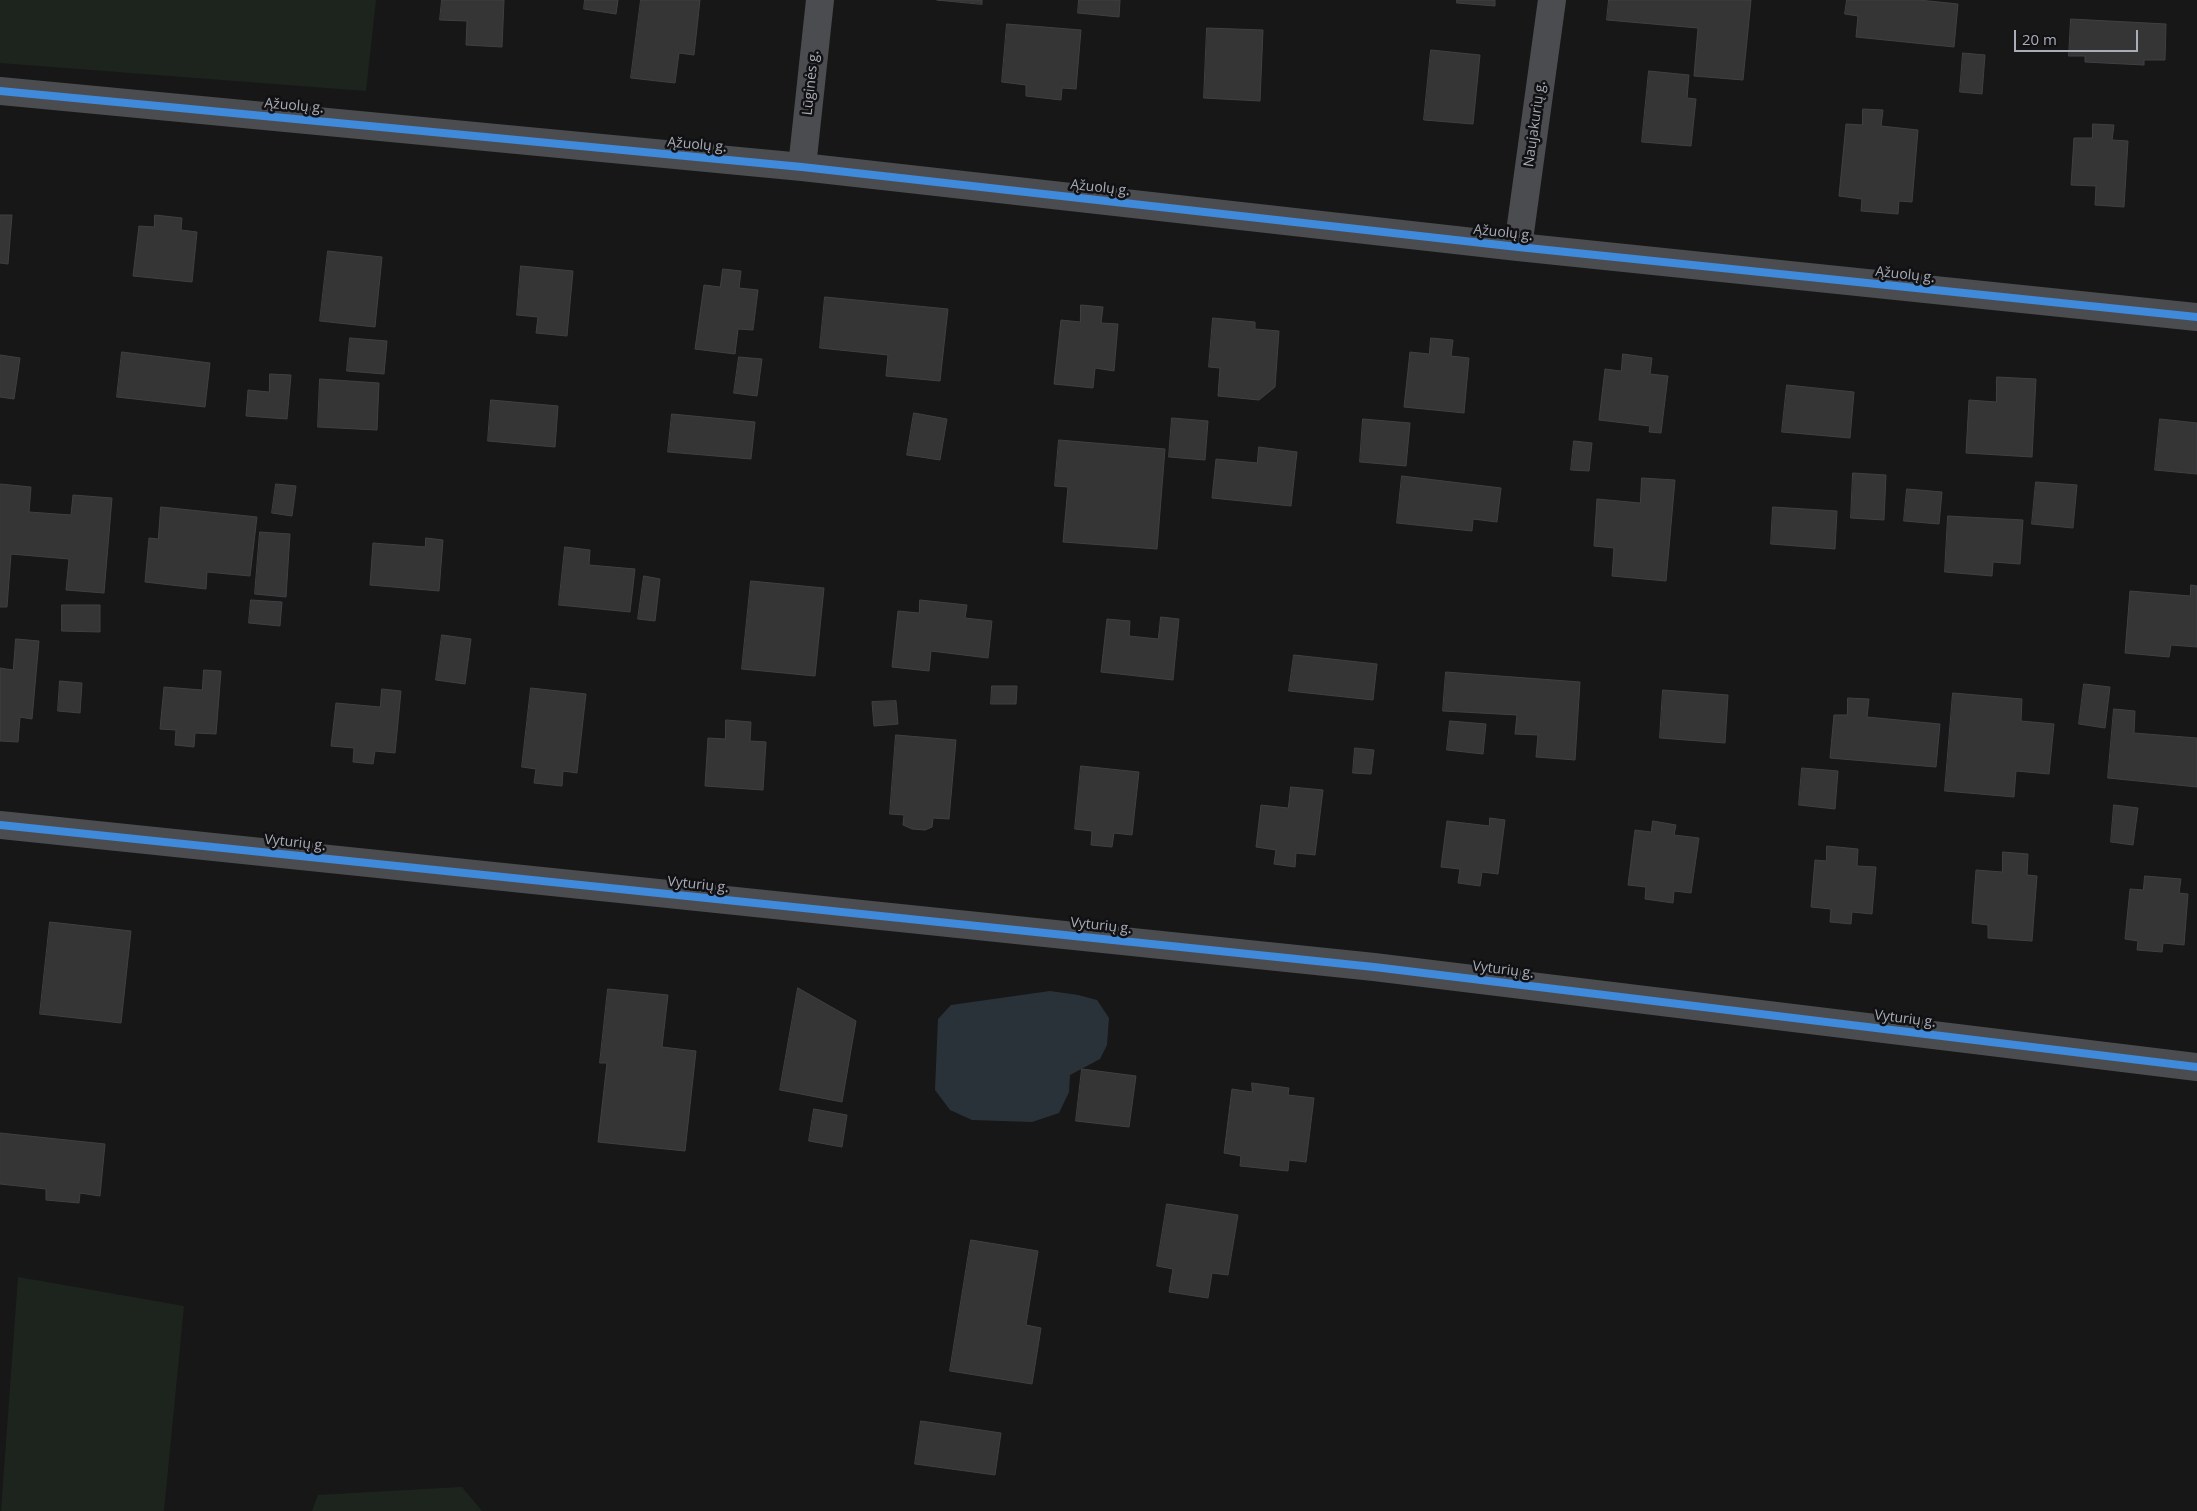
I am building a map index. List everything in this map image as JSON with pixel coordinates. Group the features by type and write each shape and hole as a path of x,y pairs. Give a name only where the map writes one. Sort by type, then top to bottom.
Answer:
{"street":[{"name":"Lūginės g.","path":"802,167 820,0"},
{"name":"Naujakurių g.","path":"1518,247 1552,0"},
{"name":"Ąžuolų g.","path":"0,91 802,167 1518,247 2197,317"},
{"name":"Vyturių g.","path":"0,825 1374,967 2197,1066"}],"shaded area":[{"path":"0,0 376,0 366,91 0,63"},
{"path":"1050,991 1097,1000 1109,1018 1107,1045 1100,1059 1070,1075 1069,1092 1059,1113 1032,1122 972,1120 950,1110 935,1090 938,1019 951,1005"},
{"path":"18,1277 184,1306 164,1511 1,1511"},
{"path":"462,1487 482,1511 312,1511 318,1495"}],"building":[{"path":"442,0 504,0 502,47 466,45 467,21 440,20"},
{"path":"585,0 618,0 616,14 584,9"},
{"path":"641,0 700,0 694,55 679,53 675,83 631,78"},
{"path":"937,0 982,0 982,4"},
{"path":"1079,0 1120,0 1119,17 1078,13"},
{"path":"1457,0 1495,0 1495,6 1457,3"},
{"path":"1609,0 1751,0 1743,80 1694,76 1698,28 1607,20"},
{"path":"1847,0 1919,0 1958,4 1954,47 1856,37 1858,16 1845,14"},
{"path":"2071,19 2166,24 2165,60 2144,60 2144,65 2085,62 2085,56 2069,56"},
{"path":"1007,24 1081,30 1076,89 1062,88 1061,100 1026,96 1026,85 1002,82"},
{"path":"1207,28 1263,30 1260,101 1204,98"},
{"path":"1431,50 1480,55 1473,124 1424,120"},
{"path":"1963,53 1985,55 1982,94 1960,92"},
{"path":"1649,71 1689,75 1687,98 1696,99 1691,146 1642,142"},
{"path":"1863,109 1883,110 1881,126 1918,130 1912,202 1899,201 1898,214 1861,211 1862,199 1839,196 1846,124 1862,125"},
{"path":"2093,124 2114,125 2112,140 2128,141 2124,207 2095,205 2096,186 2071,185 2074,138 2092,138"},
{"path":"0,215 12,215 8,264 0,263"},
{"path":"155,215 182,218 181,230 197,232 192,282 133,276 139,226 154,227"},
{"path":"328,251 382,257 375,327 320,321"},
{"path":"521,266 573,271 567,336 536,333 538,317 517,315"},
{"path":"723,269 741,271 739,288 758,290 753,330 738,329 735,354 695,349 704,285 720,287"},
{"path":"825,297 948,309 940,381 886,376 888,355 820,348"},
{"path":"1081,305 1103,307 1101,323 1118,324 1114,371 1095,368 1093,388 1054,384 1061,320 1080,322"},
{"path":"1213,318 1255,322 1255,329 1279,331 1275,387 1259,400 1218,396 1220,368 1209,367"},
{"path":"350,338 387,341 384,374 347,371"},
{"path":"1431,338 1453,340 1451,356 1469,358 1464,413 1404,407 1410,352 1429,354"},
{"path":"122,352 210,363 205,407 117,397"},
{"path":"1623,354 1652,358 1650,374 1668,376 1661,433 1649,432 1650,426 1599,420 1605,369 1621,371"},
{"path":"0,355 20,358 14,399 0,397"},
{"path":"739,357 762,359 757,396 734,393"},
{"path":"270,374 291,375 287,419 246,416 248,390 269,392"},
{"path":"1997,377 2036,379 2032,457 1966,453 1969,400 1996,402"},
{"path":"320,379 379,383 377,430 318,427"},
{"path":"1787,385 1854,392 1850,438 1782,432"},
{"path":"491,400 558,406 555,447 488,441"},
{"path":"914,413 947,419 940,460 907,455"},
{"path":"672,414 755,422 751,459 668,452"},
{"path":"1172,418 1208,421 1205,460 1169,457"},
{"path":"1363,419 1410,423 1406,466 1360,462"},
{"path":"2160,419 2197,423 2197,474 2155,470"},
{"path":"1059,440 1165,449 1157,549 1063,542 1068,487 1055,486"},
{"path":"1574,441 1592,443 1589,471 1571,470"},
{"path":"1259,447 1297,452 1291,506 1212,498 1216,459 1257,463"},
{"path":"1853,473 1886,475 1884,520 1851,518"},
{"path":"1402,476 1501,488 1497,522 1473,519 1472,531 1397,523"},
{"path":"1642,478 1675,480 1666,581 1612,576 1614,548 1594,546 1597,499 1640,503"},
{"path":"2036,482 2077,485 2073,528 2032,524"},
{"path":"0,484 31,487 29,512 71,515 73,495 112,498 104,593 66,590 69,559 11,554 7,607 0,607"},
{"path":"276,484 296,486 292,516 272,513"},
{"path":"1907,489 1942,492 1939,524 1904,521"},
{"path":"161,507 257,517 250,576 207,572 206,589 145,582 149,538 158,539"},
{"path":"1773,507 1837,511 1835,549 1771,544"},
{"path":"1948,516 2023,520 2020,564 1993,562 1992,576 1945,572"},
{"path":"260,532 290,534 286,597 255,594"},
{"path":"426,538 443,540 439,591 370,585 373,543 425,547"},
{"path":"565,547 590,550 589,565 635,569 630,612 559,605"},
{"path":"644,576 660,579 655,621 638,619"},
{"path":"751,581 824,588 815,676 742,669"},
{"path":"2191,585 2197,586 2197,647 2171,645 2169,657 2125,653 2130,591 2190,596"},
{"path":"251,600 282,602 280,626 249,623"},
{"path":"920,600 967,605 965,618 992,621 988,658 931,651 929,671 892,667 898,611 919,613"},
{"path":"62,605 100,605 100,632 62,631"},
{"path":"1161,617 1179,619 1173,680 1101,672 1107,619 1130,621 1129,636 1158,639"},
{"path":"442,635 471,639 465,684 436,680"},
{"path":"16,639 39,641 32,719 20,717 18,742 0,741 0,668 13,670"},
{"path":"1294,655 1377,664 1373,700 1289,691"},
{"path":"204,670 221,671 216,734 195,733 194,747 175,745 176,730 160,729 164,687 202,690"},
{"path":"1446,672 1580,682 1575,760 1536,757 1538,735 1515,734 1517,715 1443,711"},
{"path":"60,681 82,683 80,713 58,711"},
{"path":"2084,684 2110,687 2105,728 2079,724"},
{"path":"992,686 1017,686 1016,704 991,704"},
{"path":"531,688 586,694 577,773 563,771 562,786 534,783 536,769 522,767"},
{"path":"382,689 401,691 395,753 375,751 373,764 353,762 354,748 331,746 336,703 380,707"},
{"path":"1663,690 1728,695 1725,743 1660,738"},
{"path":"1953,693 2022,699 2021,721 2054,724 2049,774 2016,771 2014,797 1945,791"},
{"path":"1848,698 1869,699 1867,717 1940,724 1936,767 1830,758 1834,715 1847,715"},
{"path":"896,701 898,724 874,726 872,702"},
{"path":"2114,709 2135,711 2134,733 2197,738 2197,787 2108,778"},
{"path":"726,720 751,722 750,741 766,742 763,790 705,786 708,738 725,739"},
{"path":"1450,721 1486,724 1483,754 1447,750"},
{"path":"896,735 956,740 949,819 933,818 932,827 925,830 912,829 903,825 904,815 890,814"},
{"path":"1355,748 1374,750 1371,774 1353,773"},
{"path":"1081,766 1139,772 1132,835 1114,833 1112,847 1091,845 1092,831 1075,829"},
{"path":"1802,768 1838,771 1835,809 1799,805"},
{"path":"1291,787 1323,790 1315,855 1296,853 1295,867 1274,864 1276,850 1256,847 1261,805 1288,808"},
{"path":"2114,805 2138,808 2133,845 2111,842"},
{"path":"1490,818 1505,820 1498,874 1482,872 1480,886 1458,883 1460,869 1441,867 1447,821 1489,826"},
{"path":"1653,821 1676,825 1674,835 1699,838 1691,893 1674,891 1673,903 1645,899 1646,887 1628,885 1635,830 1651,832"},
{"path":"1827,846 1858,849 1857,866 1876,867 1872,914 1852,912 1851,924 1830,922 1831,909 1811,907 1815,860 1826,861"},
{"path":"2003,852 2028,854 2027,875 2037,876 2032,941 1988,938 1988,925 1972,923 1976,870 2002,872"},
{"path":"2145,876 2181,879 2179,893 2188,894 2184,945 2163,943 2162,952 2137,950 2138,941 2125,939 2130,889 2143,890"},
{"path":"50,922 131,931 121,1023 40,1014"},
{"path":"798,988 856,1021 842,1102 780,1090"},
{"path":"608,989 668,995 662,1047 696,1051 685,1151 598,1142 607,1063 600,1063"},
{"path":"1082,1069 1136,1076 1129,1127 1076,1121"},
{"path":"1252,1083 1289,1088 1288,1095 1314,1098 1306,1162 1289,1160 1288,1171 1240,1166 1241,1156 1224,1153 1232,1089 1252,1092"},
{"path":"814,1109 847,1115 842,1147 809,1141"},
{"path":"0,1133 105,1144 100,1196 80,1193 79,1203 46,1200 46,1189 0,1184"},
{"path":"1167,1204 1238,1215 1228,1275 1212,1273 1208,1298 1169,1292 1173,1269 1157,1266"},
{"path":"971,1240 1038,1251 1026,1325 1041,1328 1032,1384 950,1371"},
{"path":"921,1421 1001,1433 995,1475 915,1464"}],"cycle path":[{"path":"0,91 802,167 1518,247 2197,317"},
{"path":"0,825 1374,967 2197,1067"}]}
